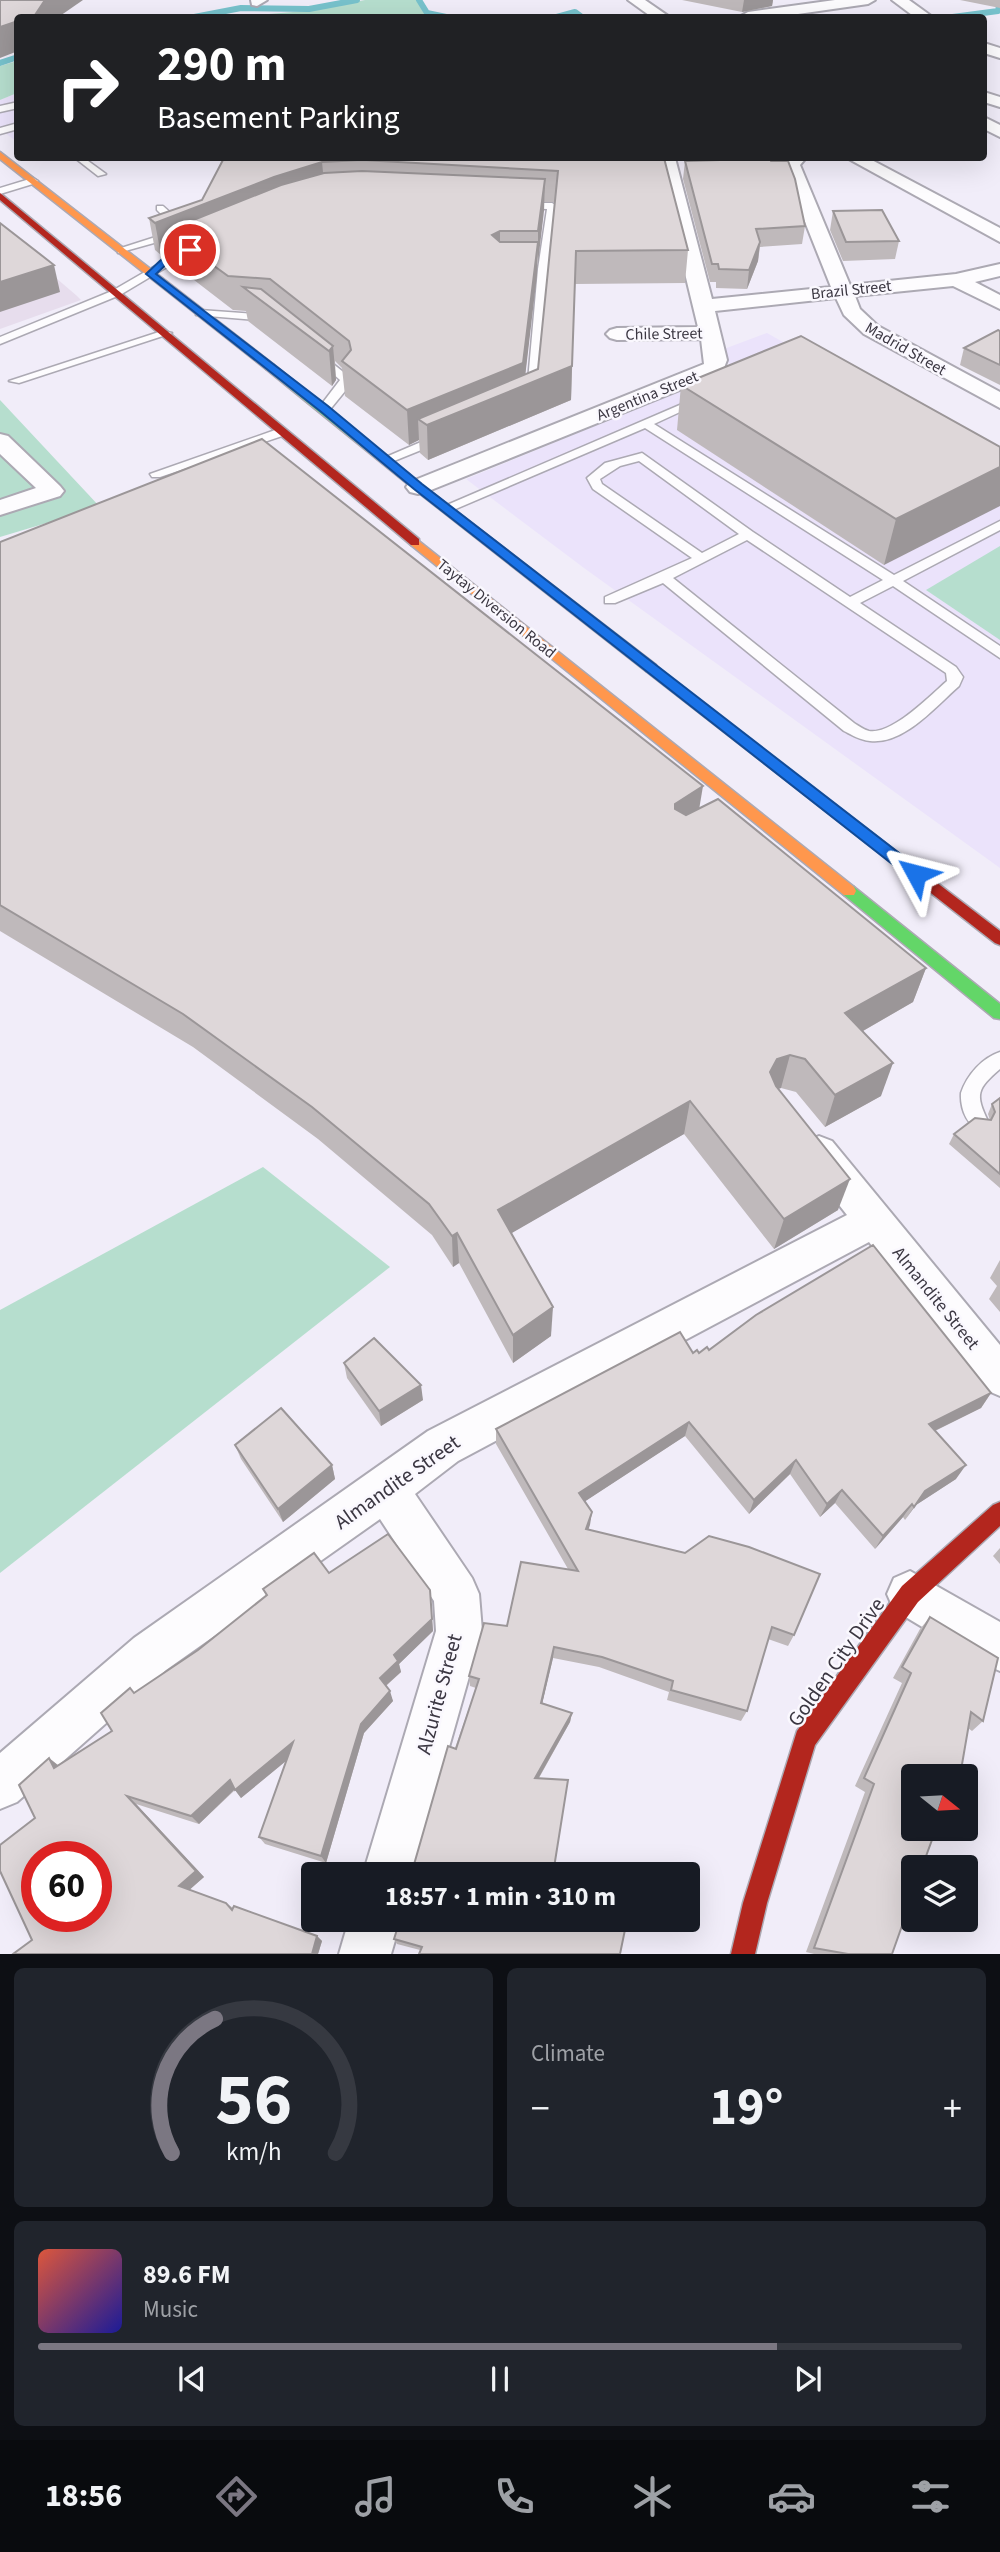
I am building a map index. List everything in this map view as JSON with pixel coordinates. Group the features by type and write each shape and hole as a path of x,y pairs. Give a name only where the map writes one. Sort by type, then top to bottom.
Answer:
{"main road":[{"path":"0,155 446,508 1000,939"},
{"name":"Taytay Diversion Road","path":"0,196 114,289 281,432 298,454 757,815 1000,1013"},
{"name":"Golden City Drive","path":"743,1954 755,1903 805,1739 910,1594 1000,1511"}],"street":[{"path":"635,0 658,14"},
{"path":"765,14 831,2 868,0"},
{"path":"899,0 921,14"},
{"path":"733,3 746,14"},
{"name":"Argentina Street","path":"418,486 714,368 716,360 710,333 667,161"},
{"name":"Madrid Street","path":"794,161 791,164 851,311 871,330 1000,401"},
{"path":"862,161 1000,236"},
{"name":"Brazil Street","path":"702,306 843,289 956,280 1000,270"},
{"path":"956,280 1000,303"},
{"name":"Chile Street","path":"617,334 710,333"},
{"path":"0,441 52,491 0,508"},
{"name":"Almandite Street","path":"799,1127 1000,1376"},
{"name":"Almandite Street","path":"0,1785 150,1654 443,1446 873,1221"},
{"name":"Alzurite Street","path":"386,1489 456,1594 459,1631 392,1862"},
{"path":"910,1594 1000,1648"},
{"path":"365,1954 371,1932"}],"lane":[{"path":"83,161 101,174"},
{"path":"0,191 33,181"},
{"path":"511,204 552,206 537,269 531,401"},
{"path":"122,251 176,233 178,225 160,208"},
{"path":"0,341 150,274 167,259 205,244"},
{"path":"200,313 263,315 280,326"},
{"path":"15,382 166,333"},
{"path":"312,350 346,379 346,383 324,409"},
{"path":"446,508 717,394"},
{"path":"645,423 893,580 1000,653"},
{"path":"156,474 281,432"},
{"path":"385,460 450,434"},
{"path":"664,577 849,727 870,736 886,734 923,710 954,683 956,677 951,670 748,535 642,457 629,458 598,472 593,478 597,486 701,558"},
{"path":"849,603 1000,525"},
{"path":"579,612 664,577 748,535"},
{"path":"734,797 725,817 757,815"},
{"path":"979,1121 969,1102 970,1090 977,1077 1000,1059"}],"shaded area":[{"path":"14,94 14,140 0,129 0,100"},
{"path":"0,230 77,296 81,300 0,329"},
{"path":"767,333 1000,465 1000,868 584,568 466,479 731,370 724,349"}],"green space":[{"path":"365,0 416,0 426,14 270,14 305,11"},
{"path":"14,62 14,94 0,100 0,66"},
{"path":"0,400 100,507 0,537"},
{"path":"1000,546 1000,640 926,590"},
{"path":"263,1167 390,1267 0,1573 0,1310"}],"building":[{"path":"0,0 45,0 36,14 14,14 14,22 0,27"},
{"path":"222,161 342,161 322,162 274,177 155,223 149,218 202,200"},
{"path":"380,161 665,161 688,250 576,251 572,366 427,425 418,419 538,369 558,171"},
{"path":"685,161 788,161 795,179 805,226 756,229 760,242 749,270 719,269 718,264 712,264"},
{"path":"362,171 545,179 538,231 500,231 492,235 500,242 538,242 523,363 407,410 342,361 351,350 349,341 270,279 228,276 166,231 281,185 324,173"},
{"path":"882,210 899,241 846,242 833,211"},
{"path":"0,223 54,265 0,282"},
{"path":"243,287 261,289 333,346 329,351"},
{"path":"998,330 1000,365 964,348"},
{"path":"801,336 1000,447 1000,467 896,519 681,385"},
{"path":"262,439 703,786 675,804 675,809 686,815 718,799 926,968 845,1013 893,1063 835,1095 805,1059 790,1055 777,1059 770,1072 776,1086 850,1179 784,1219 690,1101 498,1210 553,1307 513,1335 457,1233 452,1236 429,1204 312,1107 183,1014 0,905 0,542"},
{"path":"1000,1098 1000,1174 954,1134 975,1118 991,1120 995,1112 992,1104"},
{"path":"873,1245 991,1393 929,1424 966,1465 925,1491 914,1507 912,1504 883,1536 842,1490 827,1504 796,1460 754,1500 689,1422 579,1493 592,1512 586,1529 685,1553 709,1536 749,1547 820,1574 794,1635 772,1627 747,1711 671,1690 673,1681 602,1657 554,1647 541,1703 572,1713 535,1778 568,1780 555,1862 415,1862 448,1746 456,1749 479,1679 469,1676 484,1623 507,1626 521,1562 578,1571 496,1429 680,1332 693,1353 697,1350 699,1353 707,1347 709,1350 756,1315"},
{"path":"374,1338 421,1385 379,1411 344,1363"},
{"path":"281,1408 332,1465 278,1509 235,1445"},
{"path":"388,1534 430,1590 432,1619 394,1655 398,1661 380,1678 390,1691 361,1724 321,1856 259,1837 293,1742 235,1790 230,1780 191,1816 127,1796 196,1871 179,1886 226,1903 232,1910 234,1906 317,1936 312,1954 13,1954 32,1940 28,1932 112,1932 112,1841 21,1841 21,1916 0,1871 0,1845 35,1818 19,1785 49,1758 54,1768 112,1731 101,1713 130,1688 134,1693 198,1650 267,1595 263,1589 314,1553 329,1573"},
{"path":"930,1617 998,1658 983,1721 971,1712 962,1764 901,1764 901,1841 932,1841 926,1855 901,1855 901,1929 892,1954 848,1954 814,1948 874,1784 864,1778 911,1673 902,1667"},
{"path":"396,1932 625,1932 620,1954 419,1954 422,1947 394,1939"}],"waterway":[{"path":"210,14 241,8 309,9 357,0"},
{"path":"419,0 427,13 432,14"},
{"path":"975,14 998,11 1000,0"},
{"path":"568,14 578,14"},
{"path":"0,63 14,58"}],"traffic: fast":[{"path":"270,367 418,487 651,668"},
{"path":"849,891 1000,1013"}],"traffic: slow":[{"path":"0,155 270,367"},
{"path":"415,542 849,891"}],"traffic: jam":[{"path":"0,196 415,542"},
{"path":"651,668 1000,939"},
{"path":"743,1954 755,1903 805,1739 910,1594 1000,1512"}],"route":[{"path":"190,250 167,259 150,274 916,874"}]}
